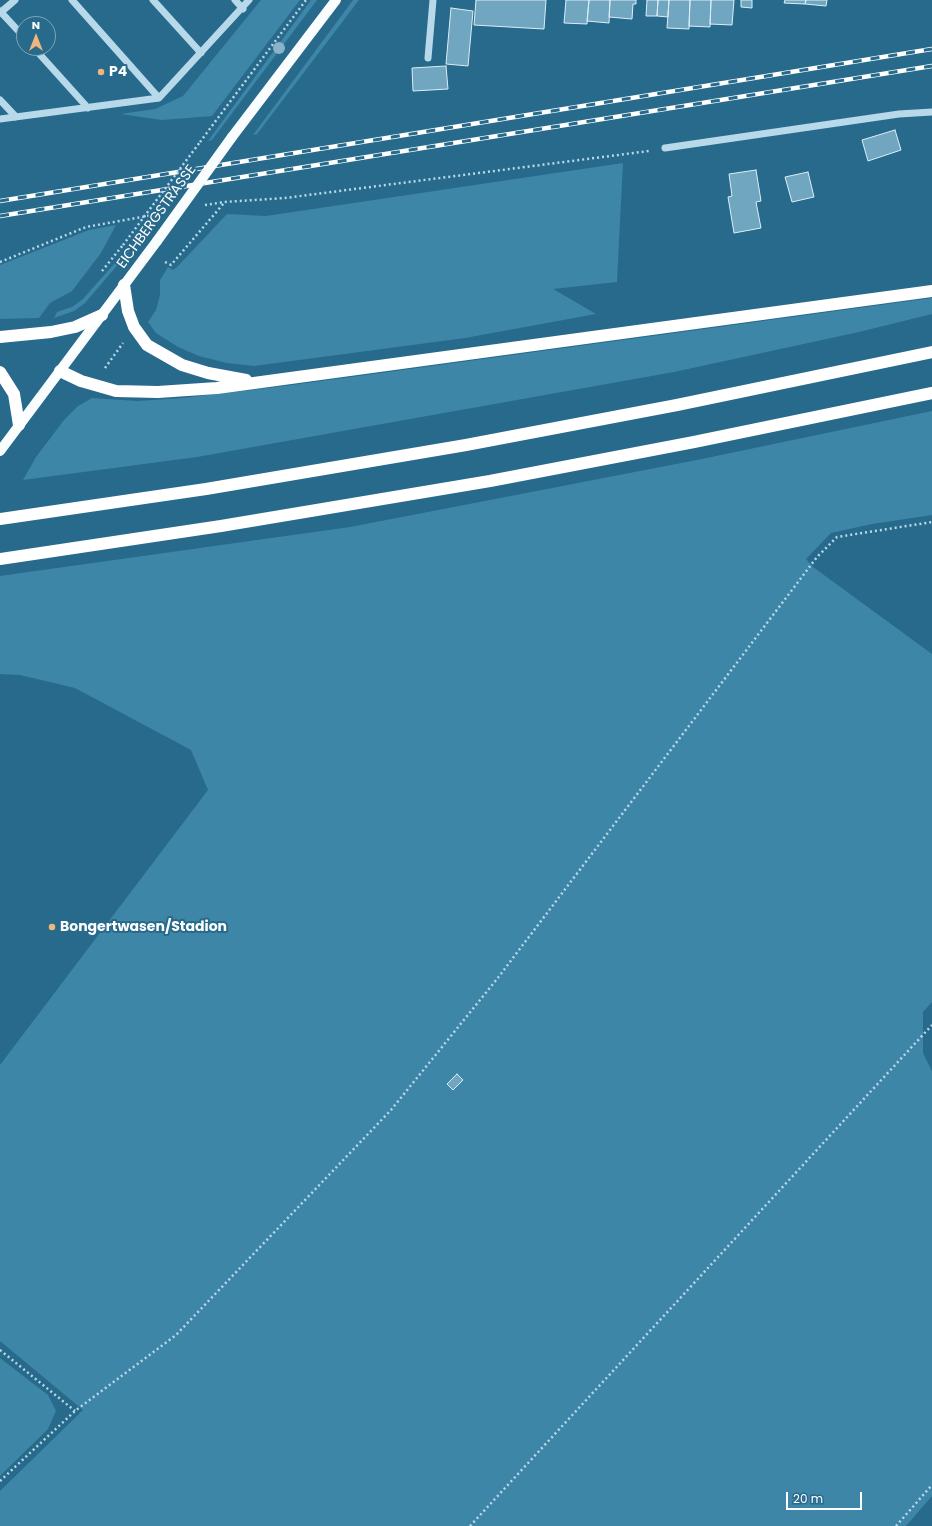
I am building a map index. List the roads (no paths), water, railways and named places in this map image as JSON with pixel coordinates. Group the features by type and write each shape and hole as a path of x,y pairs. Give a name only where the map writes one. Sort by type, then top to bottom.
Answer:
{"highway":[{"path":"124,285 128,311 134,327 147,345 182,365 208,374 261,382"},
{"path":"60,370 81,381 116,391 158,392 217,388 932,291"},
{"path":"0,337 51,332 75,327 102,315"},
{"path":"0,519 206,489 466,445 677,405 932,352"},
{"path":"0,372 14,394 19,425"},
{"path":"0,559 221,526 430,492 671,446 932,392"}],"main road":[{"name":"EICHBERGSTRASSE","path":"0,451 157,241 232,137 336,0"}],"lane":[{"path":"15,0 0,12 16,29"},
{"path":"72,0 159,98"},
{"path":"153,0 201,53"},
{"path":"235,0 243,9"},
{"path":"0,119 159,98 250,0"},
{"path":"428,58 434,0"},
{"path":"41,56 88,108"},
{"path":"0,100 16,117"},
{"path":"665,148 899,114 932,112"}],"railway":[{"path":"0,201 932,49"},
{"path":"0,216 932,66"}],"place":[{"name":"P4","path":"101,72"},
{"name":"Bongertwasen/Stadion","path":"52,927"}]}
